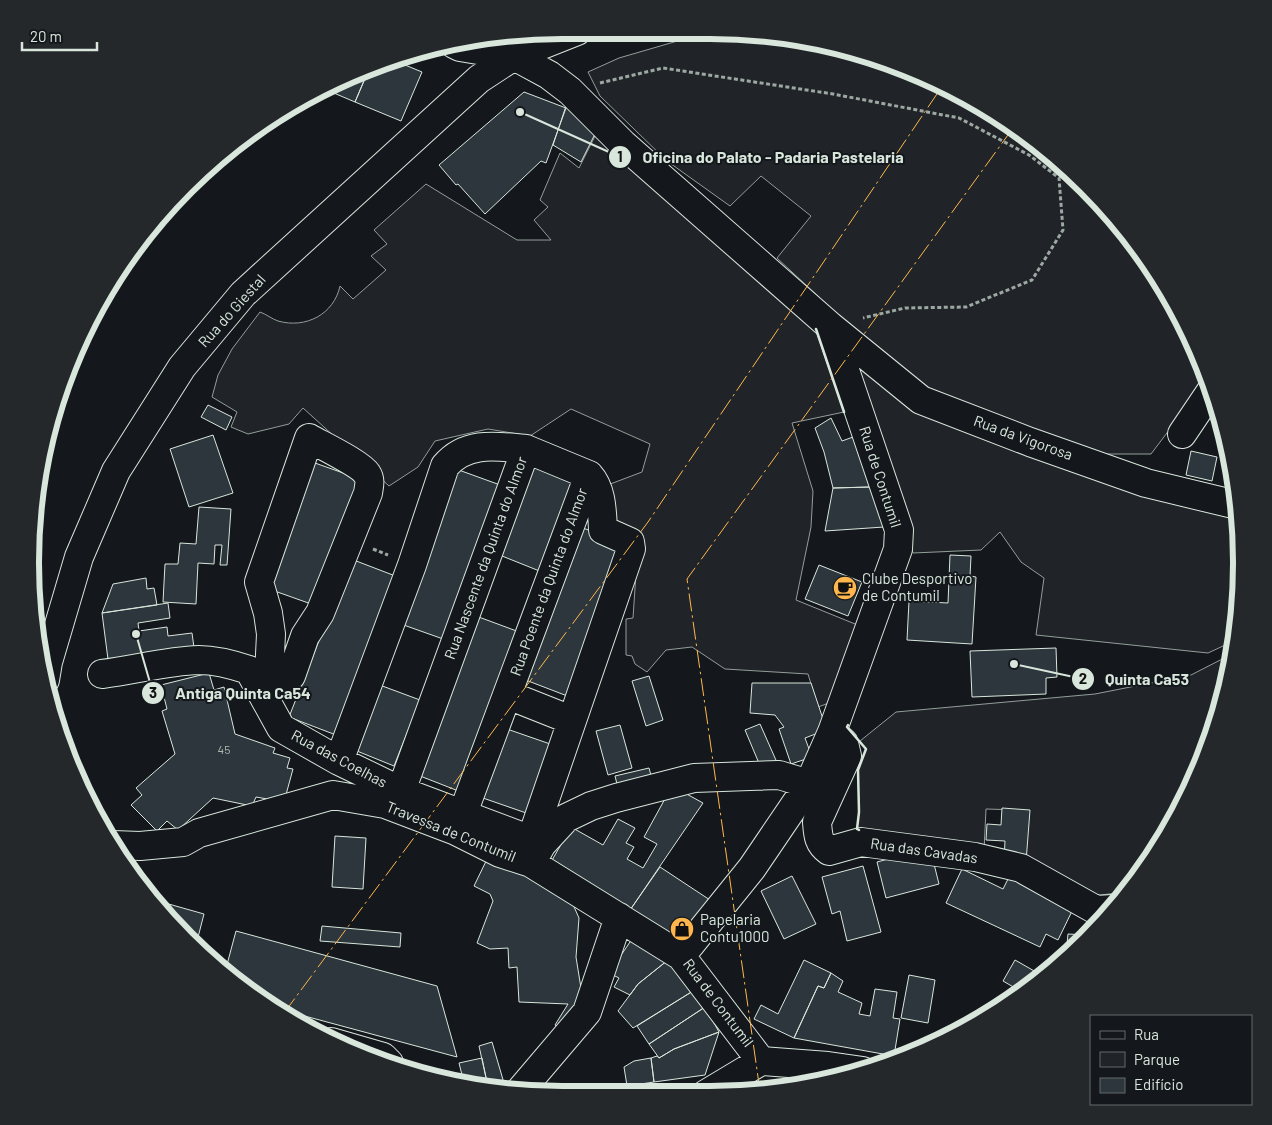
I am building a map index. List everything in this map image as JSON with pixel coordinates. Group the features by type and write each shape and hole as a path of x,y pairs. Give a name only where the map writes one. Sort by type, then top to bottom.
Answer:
{"street":[{"name":"Rua do Giestal","path":"48,661 79,557 116,471 182,367 243,294 479,79 510,47 541,40"},
{"path":"471,47 510,47"},
{"name":"Rua de Contumil","path":"510,47 570,91 623,144 830,326 899,530 898,549 832,732 809,784 752,868 681,956 761,1061 844,1068"},
{"name":"Rua da Vigorosa","path":"830,326 921,400 1030,442 1146,483 1230,503"},
{"path":"1182,434 1206,398"},
{"path":"309,438 367,473 370,483 368,493 320,613 305,636 292,676 285,680 264,679 271,634 268,613 259,582 309,438"},
{"name":"Rua Nascente da Quinta do Almor","path":"339,761 412,564 445,466 454,456 465,450 500,447 526,449 401,791"},
{"path":"526,449 588,475"},
{"name":"Rua Poente da Quinta do Almor","path":"463,813 588,475 595,483 598,492 603,530 630,542 631,549 571,720 535,849"},
{"name":"Rua das Coelhas","path":"102,674 132,671 163,663 201,660 249,670 264,679 281,728 339,761 401,791 463,813 513,834 535,849"},
{"path":"508,695 571,720"},
{"name":"Rua das Cavadas","path":"832,732 844,743 847,756 818,822 821,845 829,851 861,842 976,858 1021,868 1096,910 1101,910"},
{"path":"535,849 566,818 591,806 694,778 779,775 809,784"},
{"name":"Travessa de Contumil","path":"122,845 140,846 183,842 198,834 333,795 385,804 456,831 500,853 535,849 619,917 681,956"},
{"path":"525,1085 587,1012 619,917"},
{"path":"720,1086 761,1061"}],"path":[{"path":"570,91 663,68 833,94 959,118 1029,155 1059,178 1063,230 1032,280 966,307 905,308 830,326"},
{"path":"349,540 412,564"}],"green space":[{"path":"684,39 744,40 778,43 812,49 878,67 941,93 971,109 1028,147 1055,169 1103,217 1145,272 1163,301 1179,331 1202,386 1151,454 1086,454 931,395 881,355 777,258 811,216 761,176 730,206 667,161 600,96 588,72 619,58"},
{"path":"596,134 814,325 844,412 792,423 813,491 811,527 796,600 860,626 829,703 818,707 808,674 725,669 692,647 666,650 647,672 635,664 632,656 626,655 626,619 633,618 638,543 608,529 605,486 642,472 650,444 571,409 530,436 488,429 435,441 418,467 389,486 303,408 289,424 248,434 231,427 237,412 212,397 218,375 232,349 260,312 278,321 288,323 308,321 317,317 332,304 340,286 353,299 386,270 371,256 387,244 374,230 426,184 517,240 551,240 534,220 548,207 540,200 560,153 579,168"},
{"path":"855,364 1231,515 1232,597 1227,644 1208,653 1036,635 1044,578 1021,562 1000,532 981,550 913,553"},
{"path":"1224,658 1205,731 1179,794 1145,853 1115,893 1092,896 1027,860 1019,810 986,809 984,851 857,829 859,812 858,770 866,749 860,741 896,712 1095,694 1191,675"}],"building":[{"path":"403,64 422,72 401,121 355,102 365,78"},
{"path":"365,78 355,102 332,92"},
{"path":"524,92 566,108 546,163 541,161 485,214 439,165"},
{"path":"567,103 597,130 581,162 553,145"},
{"path":"208,405 232,417 226,430 201,417"},
{"path":"831,418 842,441 853,437 870,487 833,488 824,452 815,428"},
{"path":"213,435 233,493 189,507 170,449"},
{"path":"1191,451 1217,457 1212,481 1186,475"},
{"path":"315,463 360,479 314,605 269,589"},
{"path":"532,463 578,480 542,572 497,554"},
{"path":"456,469 503,486 446,640 398,623"},
{"path":"870,487 884,527 825,531 833,488"},
{"path":"199,507 231,509 227,565 220,565 222,545 215,545 214,564 198,563 196,604 163,602 165,564 178,564 180,543 196,544"},
{"path":"580,527 628,544 570,697 523,679"},
{"path":"950,555 971,556 970,576 976,577 972,644 907,640 909,601 948,603"},
{"path":"351,559 398,577 336,735 289,717"},
{"path":"819,565 862,582 848,616 805,599"},
{"path":"146,578 147,589 154,588 157,605 102,613 113,584"},
{"path":"168,603 170,618 138,623 139,631 167,627 168,636 192,633 195,655 109,667 102,613"},
{"path":"476,616 522,633 461,792 415,774"},
{"path":"1056,648 1057,677 1046,678 1046,694 972,697 970,651"},
{"path":"209,673 214,690 224,687 235,734 275,748 273,753 290,758 287,768 293,769 284,802 256,797 252,806 213,798 178,830 167,821 157,831 131,805 142,795 136,788 175,754 162,711 167,709 161,685"},
{"path":"649,676 663,720 646,726 632,681"},
{"path":"752,683 811,683 823,719 818,733 805,738 812,757 791,764 779,729 784,727 775,715 750,713"},
{"path":"377,684 420,700 394,766 352,749"},
{"path":"760,724 779,767 761,768 745,730"},
{"path":"620,725 632,768 608,775 596,731"},
{"path":"504,728 556,746 532,815 480,797"},
{"path":"649,768 653,783 619,792 615,776"},
{"path":"672,786 703,803 628,913 547,869 571,827 603,845 618,819 635,828 626,843 634,847 627,859 643,868 657,844 644,837"},
{"path":"1002,808 1030,810 1026,862 1004,860 1005,841 986,840 987,824 1001,825"},
{"path":"335,836 366,838 363,889 332,887"},
{"path":"930,848 939,884 886,898 877,862"},
{"path":"489,855 571,900 579,918 576,957 584,1007 564,1031 555,1025 568,1004 519,1002 517,967 509,968 508,948 490,949 477,943 493,901 490,894 474,886"},
{"path":"863,866 881,932 847,941 840,911 832,914 822,877"},
{"path":"660,867 710,900 678,939 628,913"},
{"path":"962,869 1003,889 1011,873 1075,905 1058,940 1046,934 1040,947 946,903"},
{"path":"792,876 816,924 784,939 761,891"},
{"path":"165,903 204,914 198,938"},
{"path":"322,926 401,933 400,947 320,941"},
{"path":"236,931 437,986 457,1057 298,1014 272,998 227,964"},
{"path":"1068,934 1078,935 1067,945"},
{"path":"632,939 668,960 638,984 630,995 614,987 619,978 609,973"},
{"path":"668,960 693,991 633,1028 618,1011 638,984"},
{"path":"804,960 831,973 824,988 818,986 794,1038 754,1019 761,1005 778,1014"},
{"path":"1015,960 1036,972 1014,988 1003,981"},
{"path":"831,973 843,981 838,992 862,1003 859,1014 870,1016 875,989 897,992 893,1018 900,1019 895,1052 887,1055 794,1038 818,986 824,988"},
{"path":"909,975 935,980 928,1023 901,1018"},
{"path":"693,991 705,1007 649,1044 637,1026"},
{"path":"705,1007 719,1032 674,1049 659,1058 649,1044"},
{"path":"719,1032 705,1075 654,1082 651,1058 657,1056 659,1058 674,1049"},
{"path":"492,1042 504,1083 487,1081 479,1046"},
{"path":"482,1058 487,1081 462,1076 459,1063"},
{"path":"651,1058 654,1082 627,1086 624,1067 634,1061"}],"wall":[{"path":"816,329 844,412"},
{"path":"848,725 847,727 866,749 858,770 859,812 857,829 859,830"}],"power":[{"path":"288,1008 648,522 938,92"},
{"path":"759,1084 687,579 1009,133"}],"place":[{"name":"Oficina do Palato - Padaria Pastelaria","path":"520,112"},
{"name":"Clube Desportivo de Contumil","path":"845,588"},
{"name":"Antiga Quinta Ca54","path":"136,634"},
{"name":"Quinta Ca53","path":"1014,664"},
{"name":"Papelaria Contu1000","path":"682,929"}]}
